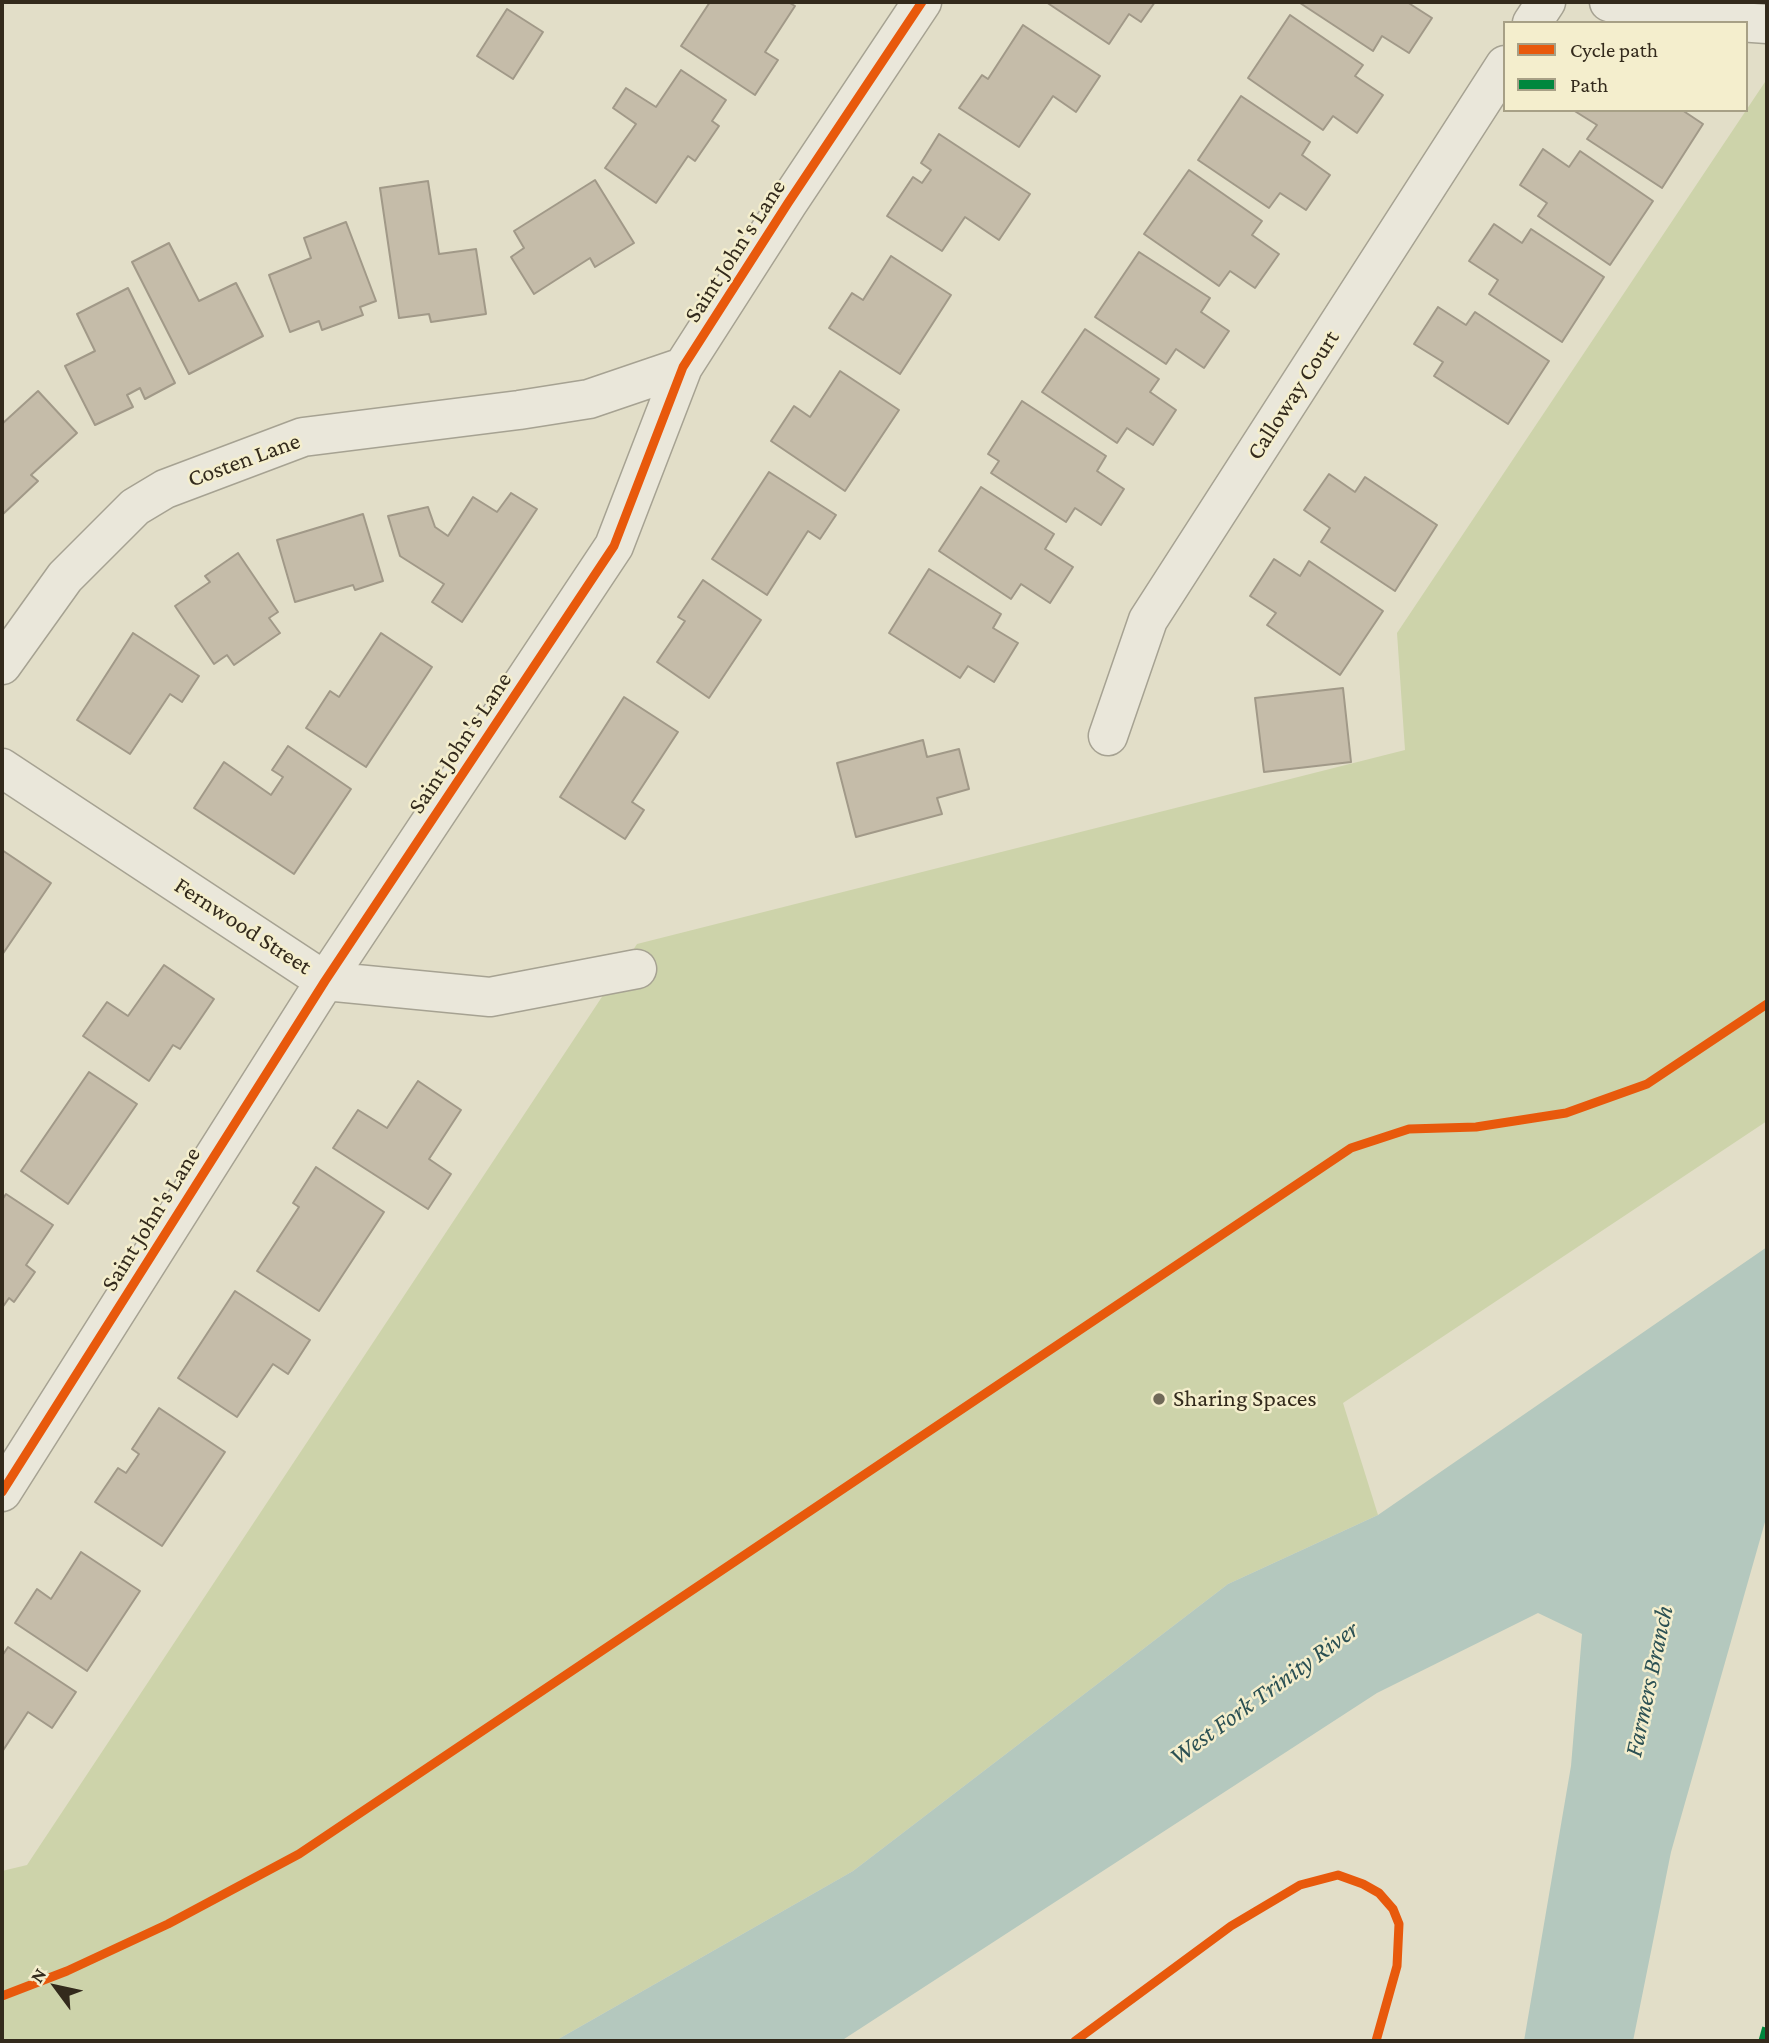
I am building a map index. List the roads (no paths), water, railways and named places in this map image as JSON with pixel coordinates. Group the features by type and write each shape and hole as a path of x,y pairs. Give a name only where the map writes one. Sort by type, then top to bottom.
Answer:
{"street":[{"name":"Saint John's Lane","path":"2,1492 325,981 614,546 683,367 922,2"},
{"path":"1533,21 1546,2"},
{"path":"1609,2 1655,16 1725,21"},
{"path":"1748,23 1767,24"},
{"name":"Calloway Court","path":"1108,736 1148,620 1503,68"},
{"name":"Costen Lane","path":"2,665 65,577 135,507 165,489 303,437 589,399 683,367"},
{"name":"Fernwood Street","path":"2,768 325,981 491,997 637,969"}],"water":[{"path":"1767,1247 1767,1515 1671,1852 1633,2041 1524,2041 1571,1766 1582,1634 1538,1613 1377,1693 841,2041 555,2041 853,1871 1228,1584 1378,1515"}],"place":[{"name":"Sharing Spaces","path":"1159,1399"}],"water label":[{"name":"Farmers Branch","path":"1649,1681"},
{"name":"West Fork Trinity River","path":"1264,1693"}]}
